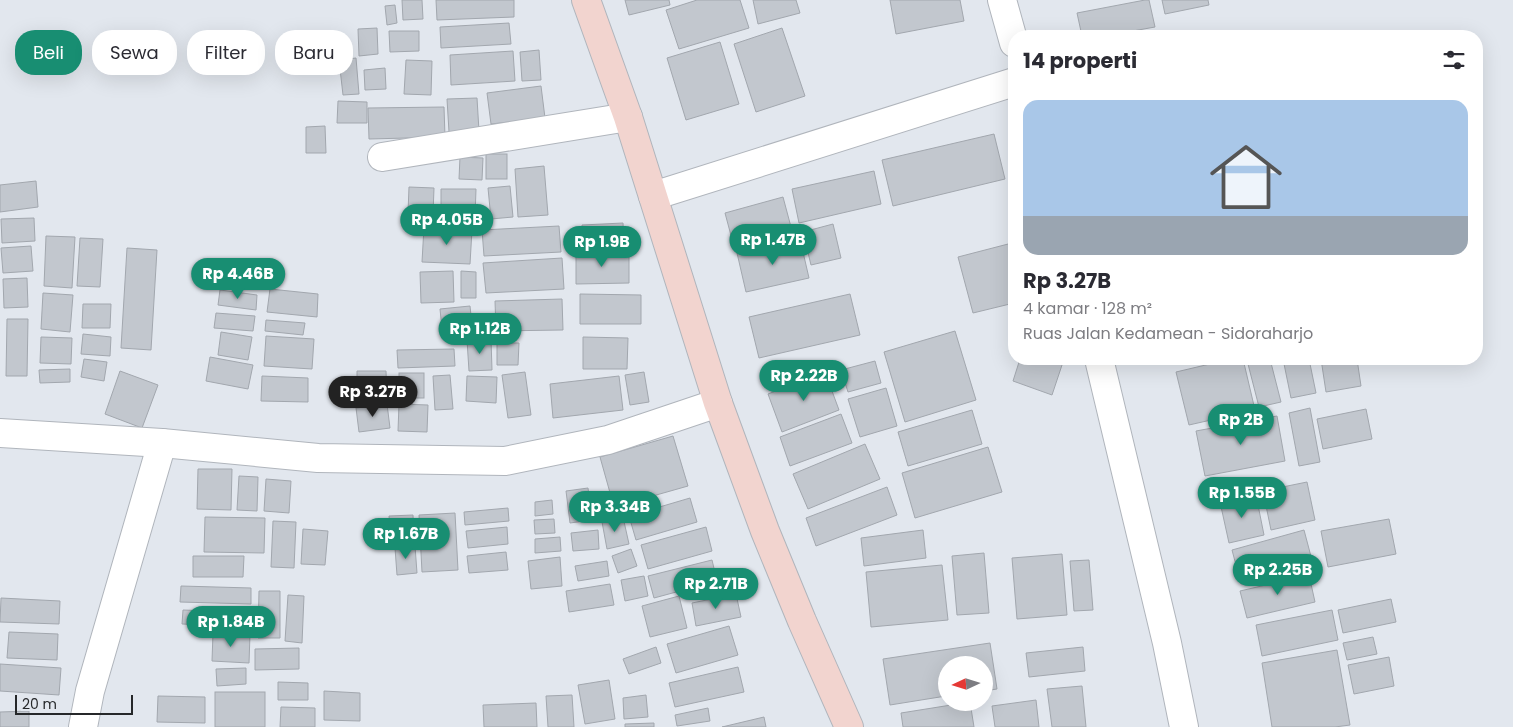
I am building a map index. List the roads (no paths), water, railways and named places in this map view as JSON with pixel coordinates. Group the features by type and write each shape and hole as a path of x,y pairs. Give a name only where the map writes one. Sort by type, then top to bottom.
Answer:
{"main road":[{"path":"586,0 628,117 718,402 765,532 849,727"}],"street":[{"path":"1002,0 1010,30"},
{"path":"653,196 1008,84"},
{"path":"382,157 628,117"},
{"path":"1100,365 1167,643 1184,727"},
{"path":"0,433 162,443 318,458 505,462 608,440 718,402"},
{"path":"83,727 90,692 162,443"}]}
